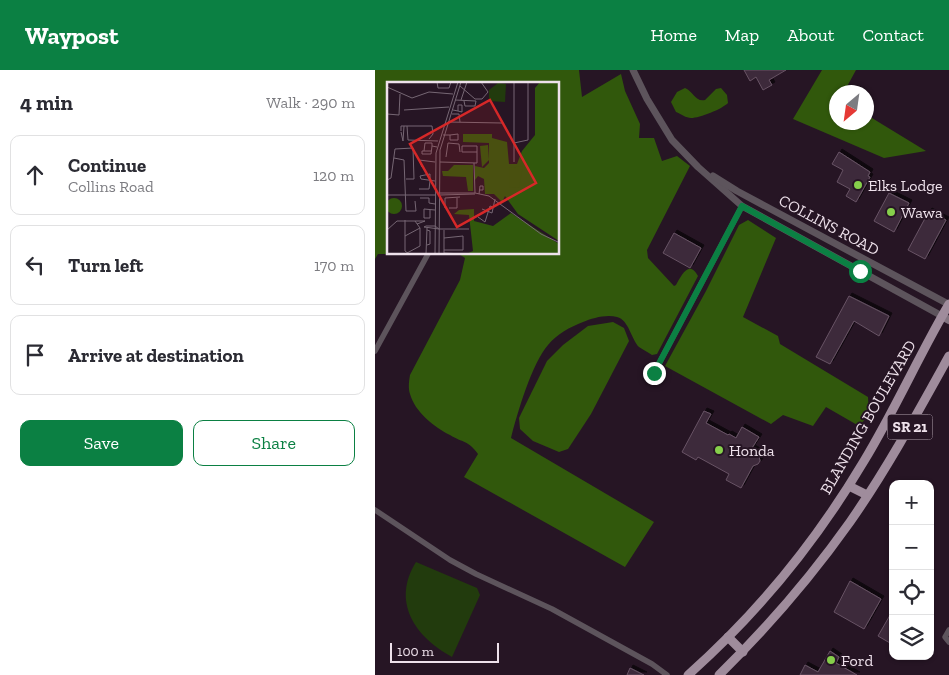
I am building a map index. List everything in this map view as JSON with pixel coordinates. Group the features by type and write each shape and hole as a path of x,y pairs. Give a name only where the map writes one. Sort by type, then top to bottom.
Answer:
{"main road":[{"name":"BLANDING BOULEVARD","path":"688,675 728,637 787,571 849,486 946,318 949,304"},
{"name":"SR 21","path":"719,675 743,652 801,587 851,520 912,422 949,356"},
{"path":"849,486 867,496"},
{"path":"728,637 743,652"}],"street":[{"name":"COLLINS ROAD","path":"633,70 647,99 672,140 698,167 742,206 946,318"},
{"name":"COLLINS ROAD","path":"698,167 737,191 949,304"},
{"path":"654,373 742,206"},
{"path":"375,351 427,255"},
{"path":"375,510 450,560 553,609 652,664 667,675"},
{"path":"949,630 945,637 949,642"}],"shaded area":[{"path":"375,70 579,70 582,97 621,74 625,91 640,124 639,138 654,138 662,161 677,156 690,166 647,250 648,258 674,286 688,269 695,271 698,276 657,354 652,355 639,347 627,326 617,317 595,318 560,334 542,353 536,364 521,403 511,438 654,522 625,567 464,477 478,454 468,444 444,432 426,418 412,401 409,389 410,375 460,280 465,258 460,255 560,255 560,82 387,82 387,254 378,254 375,259"},
{"path":"822,70 856,70 848,85 829,85 829,130 874,130 874,119 926,151 884,158 793,119"},
{"path":"685,88 699,100 705,100 716,89 721,88 727,95 728,103 705,115 695,118 687,117 676,112 671,102 677,92"},
{"path":"748,220 776,238 743,317 778,336 780,344 868,397 869,415 859,426 826,407 813,426 783,415 771,424 665,366 739,225"},
{"path":"613,322 624,328 629,341 591,414 568,449 559,452 533,441 520,429 519,418 547,361 563,345 588,326"},
{"path":"416,562 477,588 480,595 452,657 427,639 411,617 406,591 409,577"}],"building":[{"path":"744,70 786,70 769,80 772,85 763,90 756,77 750,81"},
{"path":"839,152 870,172 868,176 870,177 856,202 846,196 850,189 837,182 843,170 832,164"},
{"name":"Wawa","path":"889,193 909,203 894,232 874,221"},
{"name":"Wawa","path":"929,211 946,220 925,259 908,250"},
{"path":"674,233 701,248 690,268 663,253"},
{"path":"849,296 889,316 879,336 854,321 830,364 816,357"},
{"name":"Honda","path":"704,411 711,414 706,423 728,435 736,438 742,427 759,437 752,448 761,453 759,456 760,461 753,466 741,488 726,480 729,474 698,457 696,460 682,452"},
{"path":"850,581 881,599 864,629 834,612"},
{"path":"889,617 889,642 878,636"},
{"name":"Ford","path":"830,651 839,657 836,663 857,675 800,675 805,665 818,672"},
{"path":"630,668 644,675 627,675"}],"place":[{"name":"Elks Lodge","path":"858,185"},
{"name":"Wawa","path":"891,212"},
{"name":"Honda","path":"719,450"},
{"name":"Ford","path":"831,660"}],"route":[{"path":"654,373 742,206 860,271"}]}
